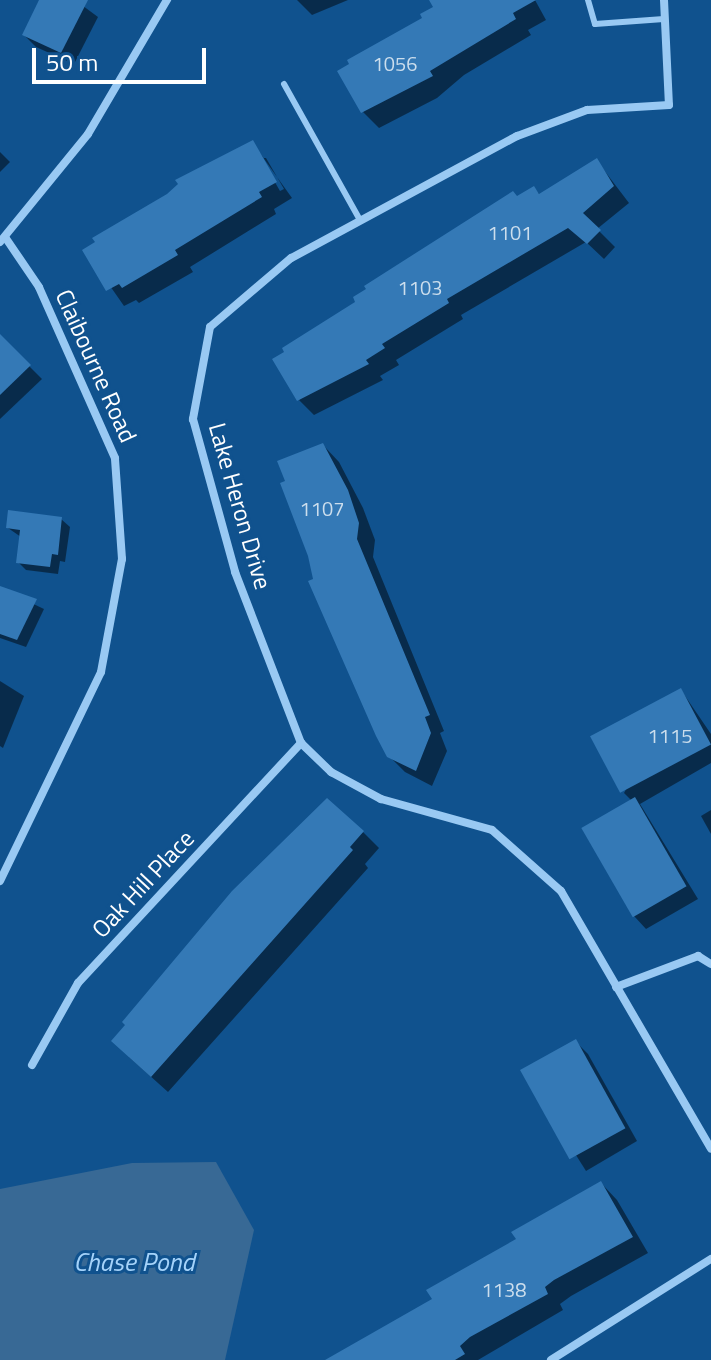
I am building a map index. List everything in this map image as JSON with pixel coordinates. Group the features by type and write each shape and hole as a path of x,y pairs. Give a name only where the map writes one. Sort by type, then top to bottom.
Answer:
{"street":[{"path":"3,240 88,134 167,0"},
{"path":"664,0 664,19"},
{"name":"Lake Heron Drive","path":"664,19 669,105 587,110 531,131 359,218 291,258 210,327 193,419 235,572 301,743 331,772 381,799 492,830 561,891 711,1149"},
{"name":"Claibourne Road","path":"0,881 101,672 122,559 115,458 39,287 3,240"},
{"name":"Oak Hill Place","path":"32,1065 78,983 301,743"},
{"path":"616,987 698,956 711,964"},
{"path":"551,1360 711,1259"}],"lane":[{"path":"588,0 595,24 664,19"},
{"path":"284,84 359,218"}],"water":[{"name":"Chase Pond","path":"216,1162 254,1230 225,1360 0,1360 0,1189 132,1163"}],"building":[{"path":"39,0 88,0 61,53 22,35"},
{"path":"429,0 536,0 513,13 516,19 430,71 433,76 361,113 337,71 349,64 347,60 422,18 420,14 433,7"},
{"path":"253,140 277,182 259,192 262,197 175,250 178,255 122,288 119,284 106,291 82,250 95,242 92,238 167,194 178,184 175,180"},
{"path":"597,158 614,186 583,213 601,230 587,244 568,228 447,299 449,303 382,344 385,348 366,360 369,364 297,401 272,359 284,352 282,348 355,302 353,297 366,289 364,286 513,191 517,196 534,186 539,194"},
{"path":"0,334 31,365 0,395"},
{"path":"323,443 348,490 359,523 357,539 430,715 425,717 431,733 416,771 387,757 376,736 308,581 313,579 308,556 280,483 285,481 277,461"},
{"path":"8,510 62,517 58,555 52,554 50,567 16,563 20,530 6,528"},
{"path":"0,586 37,599 17,640 0,634"},
{"path":"681,688 711,745 620,793 590,736"},
{"path":"635,797 686,886 633,917 581,828"},
{"path":"327,798 364,831 350,847 353,850 151,1077 111,1041 125,1025 122,1022 232,891"},
{"path":"576,1039 625,1128 569,1159 520,1070"},
{"path":"601,1181 633,1237 554,1280 545,1287 548,1294 470,1337 460,1346 465,1354 455,1360 325,1360 432,1299 426,1290 516,1239 511,1232"}]}
